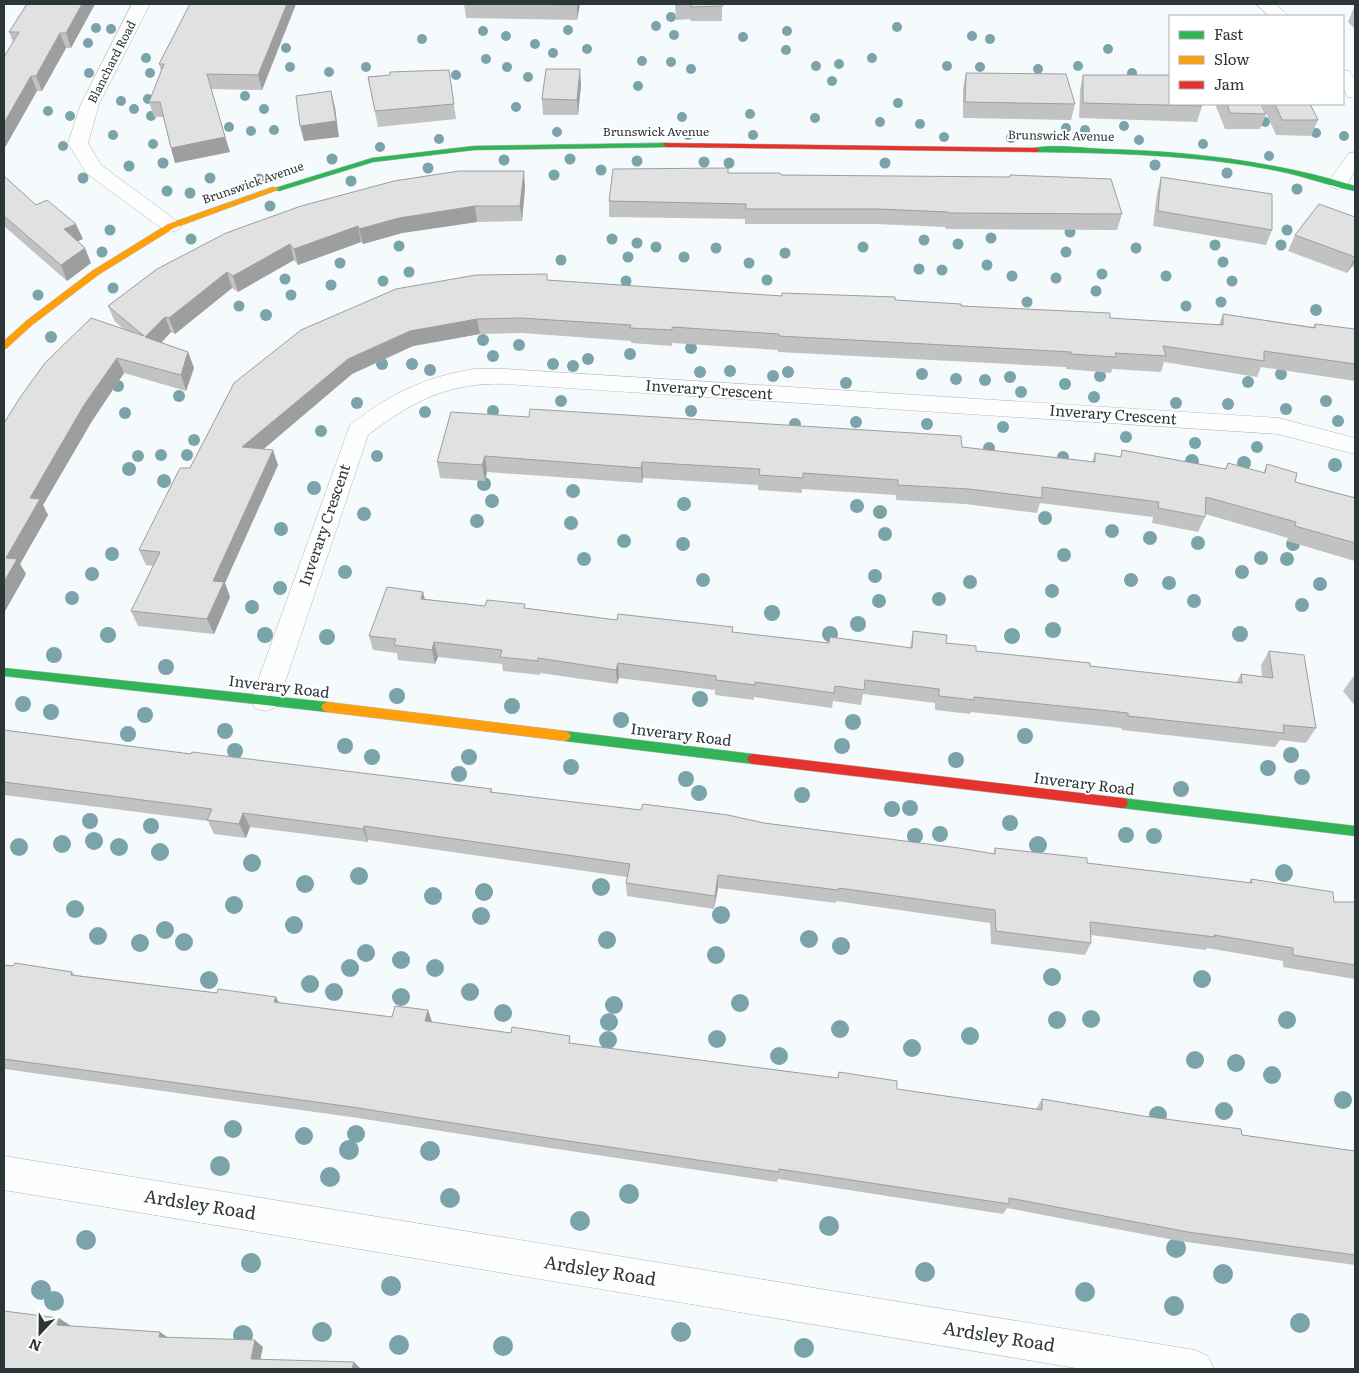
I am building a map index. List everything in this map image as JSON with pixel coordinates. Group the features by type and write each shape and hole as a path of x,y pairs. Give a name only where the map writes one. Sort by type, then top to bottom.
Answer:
{"street":[{"name":"Blanchard Road","path":"141,4 90,104 78,143 93,169 171,226"},
{"path":"1264,4 1279,15"},
{"path":"1344,76 1355,93"},
{"name":"Brunswick Avenue","path":"4,346 29,323 95,273 171,226 312,177 372,160 474,148 637,145 1128,151 1240,161 1346,186"},
{"path":"1346,186 1355,158"},
{"name":"Inverary Crescent","path":"265,700 358,431 388,407 428,387 475,377 537,379 1278,426 1355,446"},
{"name":"Inverary Road","path":"4,672 265,700 1355,831"},
{"name":"Ardsley Road","path":"4,1173 1195,1369"}],"building":[{"path":"27,4 82,4 66,33 60,33 36,76 31,76 4,123 4,57 19,32 9,32"},
{"path":"190,4 287,4 258,75 207,74 225,137 171,148 160,102 149,102 164,64 159,64"},
{"path":"520,4 577,4 576,5"},
{"path":"691,4 722,4 723,6 691,7"},
{"path":"546,69 580,69 577,100 542,99"},
{"path":"449,70 454,104 375,111 368,77 390,75 390,72"},
{"path":"966,73 1066,74 1075,104 965,102"},
{"path":"1083,75 1169,75 1169,105 1202,106 1083,103"},
{"path":"331,91 336,121 300,126 296,96"},
{"path":"1227,105 1262,105 1266,114 1230,113"},
{"path":"1275,105 1310,105 1318,120 1282,120"},
{"path":"728,168 728,173 780,173 781,175 1010,177 1010,175 1111,179 1122,214 949,213 878,209 746,209 746,204 609,201 613,169"},
{"path":"459,171 524,171 520,206 475,206 399,218 359,229 358,226 294,249 290,244 233,276 227,272 169,318 165,317 145,337 188,352 181,375 117,358 84,405 30,498 40,499 6,558 17,559 4,582 4,423 45,363 91,318 144,336 108,306 157,269 226,233 301,206 394,181"},
{"path":"4,176 36,205 47,200 76,224 64,229 85,248 61,265 4,216"},
{"path":"1161,177 1272,194 1272,230 1158,211"},
{"path":"1319,204 1355,217 1355,257 1295,235"},
{"path":"547,274 547,280 782,296 782,293 895,297 895,300 961,304 961,306 1110,313 1110,318 1223,325 1223,314 1315,328 1315,324 1355,329 1355,364 1264,351 1264,361 1163,346 1166,356 1115,353 1116,357 1071,354 1071,352 779,336 779,334 672,327 672,330 630,328 631,325 521,318 477,319 410,331 348,359 242,447 273,450 213,581 224,582 207,619 131,611 160,552 139,550 180,468 190,468 234,383 301,330 396,289 476,275"},
{"path":"530,409 961,436 962,447 1095,462 1095,453 1121,457 1122,450 1226,469 1228,463 1265,473 1267,464 1297,473 1295,482 1355,498 1355,543 1295,526 1296,522 1206,497 1205,517 1158,508 1159,502 1042,487 1042,498 969,489 898,485 898,480 803,473 803,478 759,475 760,469 642,462 641,468 485,456 482,465 437,462 451,412 529,417"},
{"path":"387,587 423,592 421,599 485,606 487,600 525,604 524,608 617,620 618,614 733,627 732,632 829,643 830,637 912,648 913,631 947,635 946,643 976,646 976,651 1090,663 1090,666 1242,683 1241,674 1273,678 1269,651 1304,655 1316,728 1283,725 1284,733 1128,716 1128,713 974,697 974,700 939,696 939,689 865,680 864,690 835,686 834,693 755,682 755,685 716,680 716,676 618,663 616,670 538,658 538,661 500,657 502,650 434,642 432,650 394,645 396,639 369,636"},
{"path":"4,730 492,789 490,792 641,810 643,804 728,815 764,823 995,854 995,848 1087,858 1087,863 1252,883 1251,879 1333,892 1334,902 1355,902 1355,965 1293,955 1293,948 1214,935 1215,937 1090,922 1091,943 996,931 995,910 839,888 838,890 718,875 715,896 626,883 630,864 364,826 363,829 243,813 239,824 207,820 212,809 4,782"},
{"path":"15,963 72,972 71,975 217,993 218,989 276,997 274,1002 392,1017 395,1006 428,1010 425,1021 511,1033 512,1027 570,1036 569,1043 838,1078 839,1072 897,1081 897,1089 1042,1110 1042,1099 1143,1116 1241,1129 1242,1135 1355,1151 1355,1255 1188,1232 1009,1198 1009,1204 779,1169 779,1172 548,1138 352,1107 4,1059 4,965 13,966"},
{"path":"4,1311 59,1318 57,1325 160,1332 159,1337 255,1340 251,1359 354,1362 352,1369 4,1369"}],"traffic: fast":[{"path":"276,189 372,160 474,148 667,145"},
{"path":"1036,150 1198,157 1278,168 1317,177 1355,189"},
{"path":"4,672 327,707"},
{"path":"565,736 753,759"},
{"path":"1122,803 1355,831"}],"traffic: slow":[{"path":"4,346 29,323 95,273 171,226 276,189"},
{"path":"327,707 565,736"}],"traffic: jam":[{"path":"667,145 1036,150"},
{"path":"753,759 1122,803"}]}
